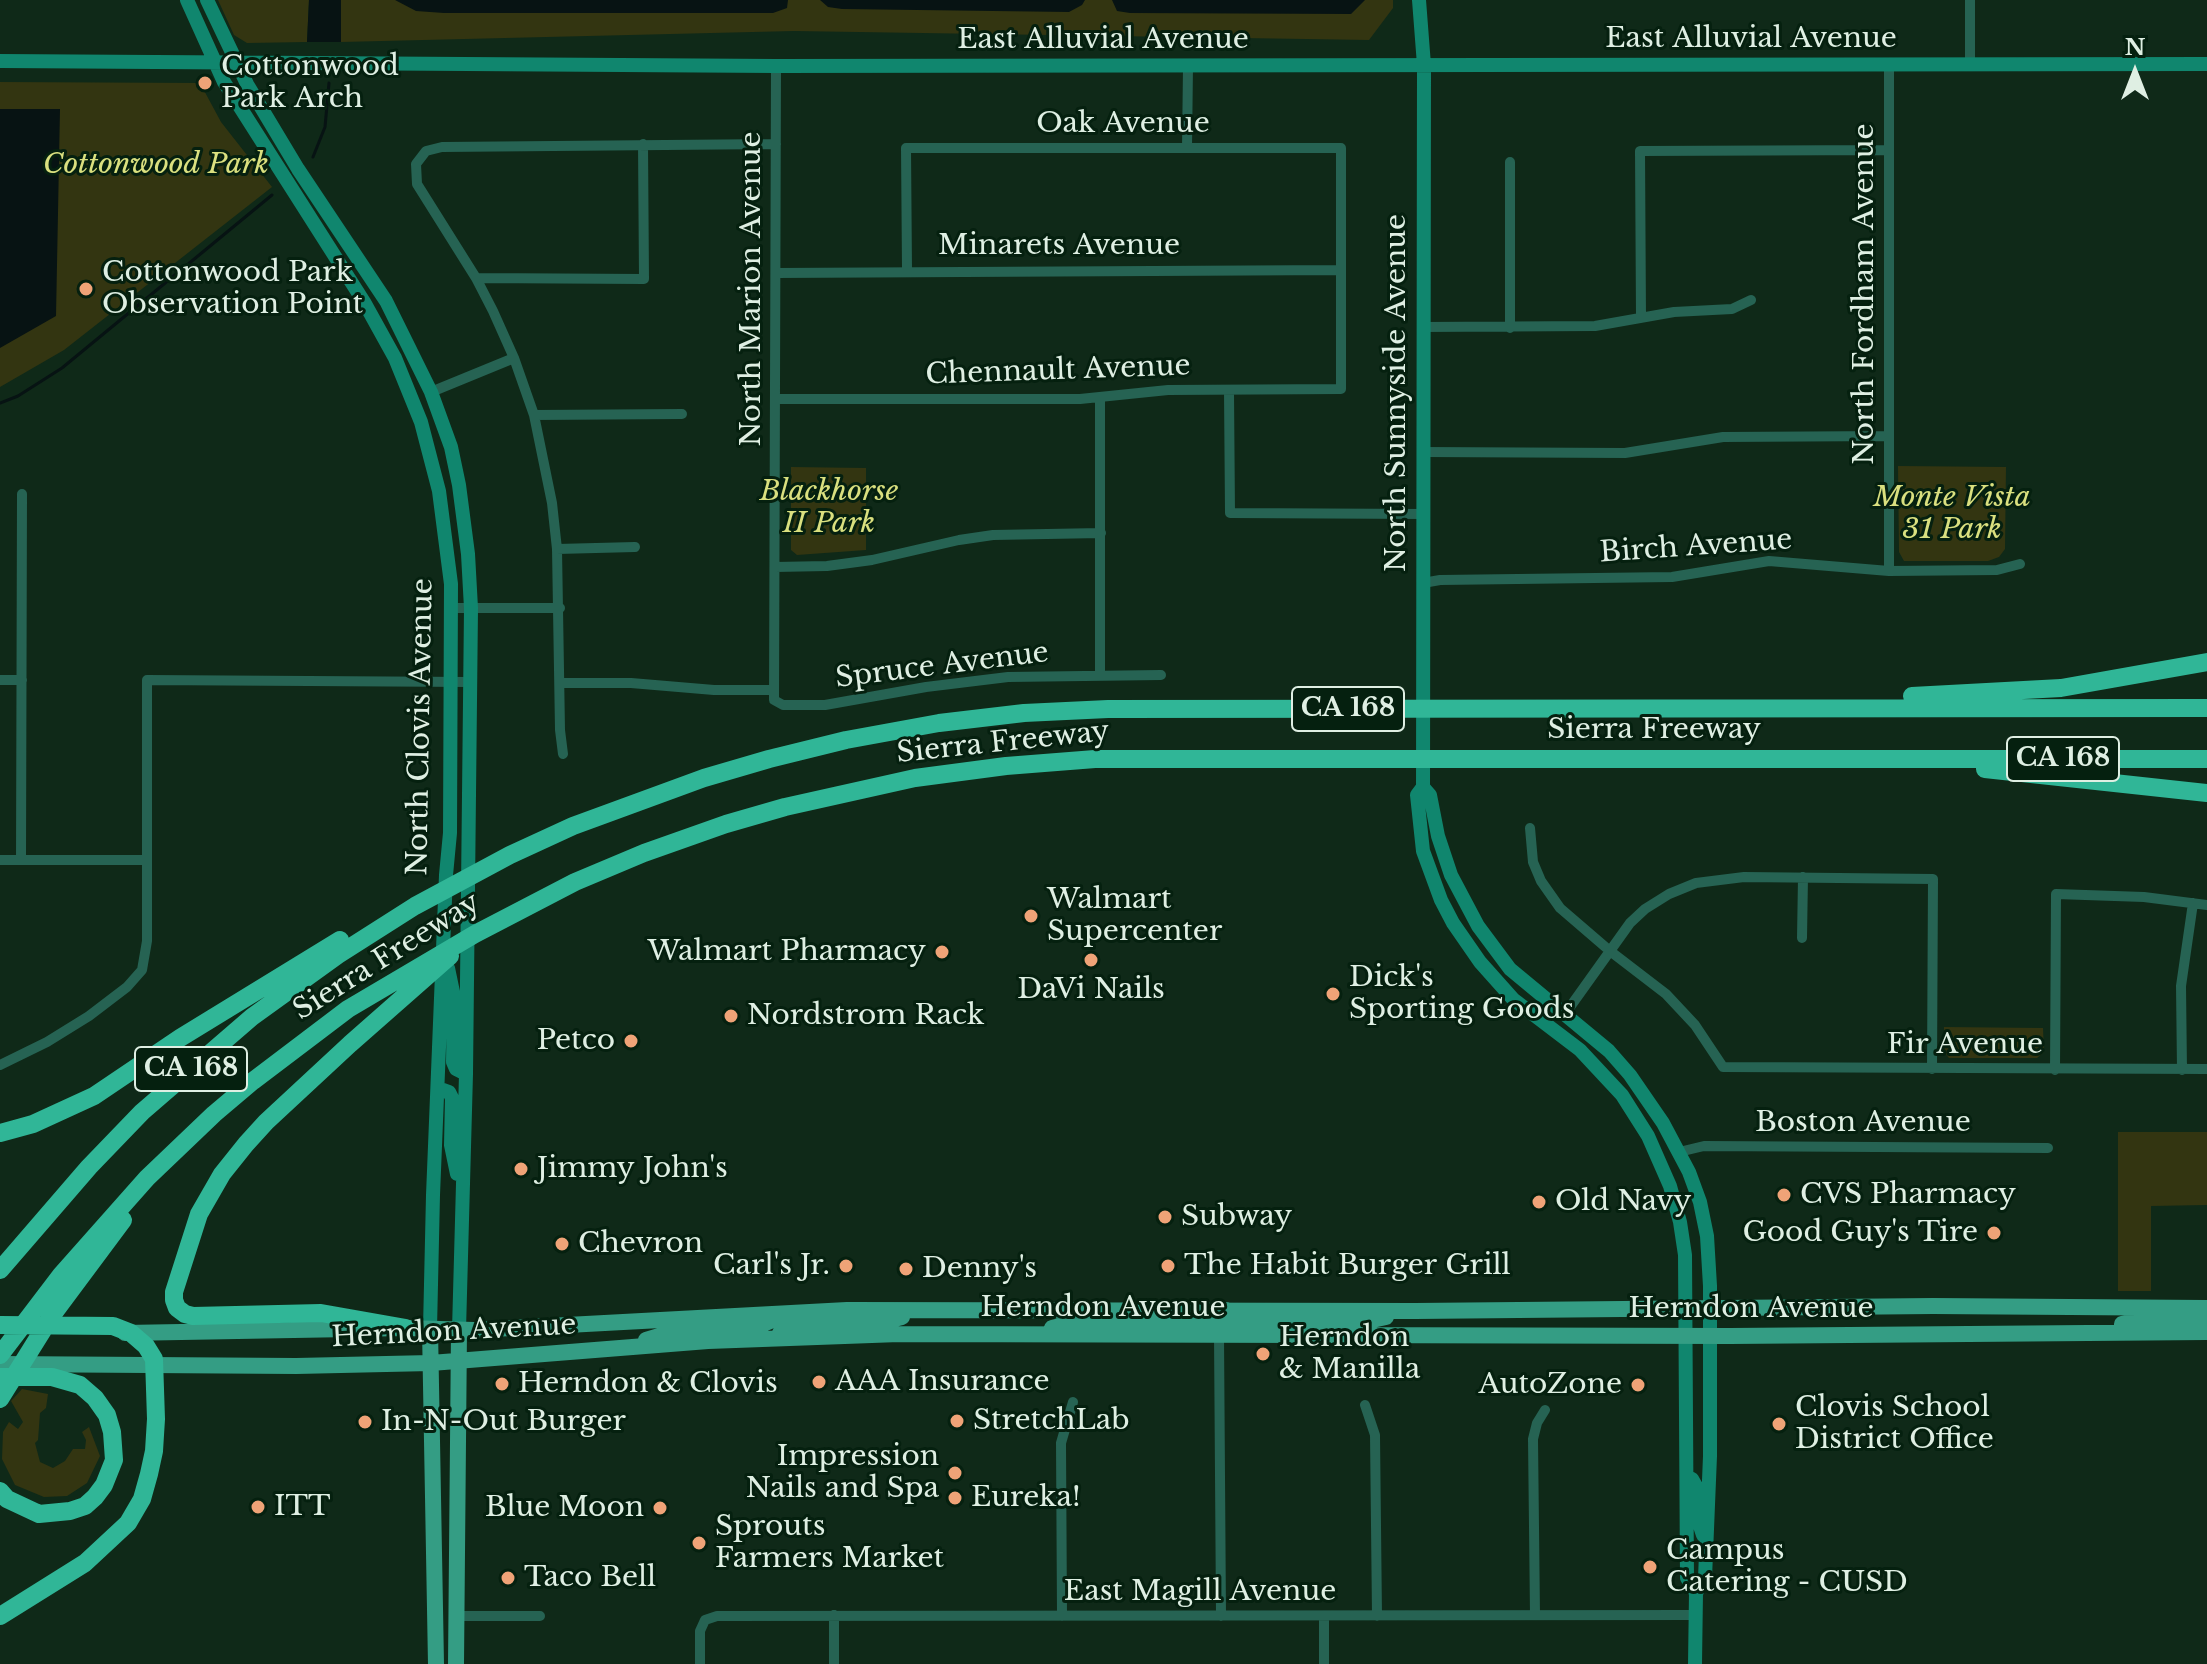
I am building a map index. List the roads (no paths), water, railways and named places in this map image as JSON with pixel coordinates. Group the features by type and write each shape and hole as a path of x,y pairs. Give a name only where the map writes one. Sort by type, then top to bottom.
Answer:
{"highway":[{"path":"1719,709 2061,688 2207,662"},
{"name":"Sierra Freeway","path":"0,1270 79,1178 142,1112 252,1017 338,955 415,906 510,855 629,803 704,778 846,740 939,723 1024,713 1108,709 2207,708"},
{"name":"Sierra Freeway","path":"0,1355 70,1276 136,1189 214,1114 289,1052 348,1009 404,974 510,914 617,865 726,824 915,778 1095,759 2207,759"},
{"path":"1919,759 2207,793"},
{"path":"0,1133 33,1124 94,1096 306,960 372,921 415,906"},
{"path":"406,1328 321,1313 193,1316 185,1314 174,1300 199,1214 222,1174 266,1122 475,934"},
{"path":"0,1399 70,1276"},
{"path":"0,1325 113,1326 131,1333 146,1346 156,1364 154,1451 142,1499 128,1523 85,1563 0,1616"},
{"path":"0,1377 52,1377 80,1385 95,1398 107,1415 114,1460 104,1485 95,1497 85,1506 70,1511 39,1514 7,1499 0,1491"}],"main road":[{"name":"North Clovis Avenue","path":"187,0 213,62 262,145 364,302 395,358 432,455 446,525 451,608 450,833 443,945 430,1329 436,1664"},
{"name":"North Clovis Avenue","path":"207,0 235,62 298,169 386,301 431,392 451,447 459,485 471,608 456,1664"},
{"name":"North Sunnyside Avenue","path":"1419,0 1424,65 1423,787 1417,795 1419,837 1431,876 1453,923 1480,962 1513,999 1580,1050 1622,1095 1664,1169 1683,1236 1687,1578 1696,1593 1695,1664"},
{"name":"East Alluvial Avenue","path":"0,61 776,66 2207,64"},
{"path":"364,302 370,302 380,309 412,369 431,392"},
{"name":"North Sunnyside Avenue","path":"1423,787 1430,795 1438,836 1451,875 1495,952 1528,985 1609,1051 1630,1075 1663,1123 1695,1185 1705,1223 1710,1456 1705,1578 1696,1593"},
{"path":"1419,837 1430,844 1464,921 1495,952"},
{"path":"1453,923 1534,1006 1552,1016 1565,1014"},
{"path":"443,945 454,997 453,1062 456,1069 466,1074"},
{"path":"1580,1050 1612,1071 1634,1095 1661,1141 1668,1149 1679,1152"},
{"path":"438,1088 445,1090 452,1098 451,1145 463,1198"},
{"name":"Herndon Avenue","path":"0,1334 406,1328 459,1330 780,1313 927,1310 2207,1308"},
{"path":"778,1337 789,1325 883,1322 927,1310"},
{"path":"1023,1334 1072,1323 1205,1323 1216,1320 1226,1310"},
{"path":"1219,1335 1223,1325 1229,1322 1363,1322 1415,1311"},
{"path":"614,1349 676,1331 758,1326 780,1313"},
{"path":"2086,1332 2143,1321 2207,1320"},
{"name":"Herndon Avenue","path":"0,1364 296,1366 431,1363 778,1337 899,1334 1709,1336 2207,1332"},
{"path":"1687,1477 1697,1488 1697,1517 1705,1543"},
{"path":"433,1495 443,1545 446,1606 448,1612 456,1616"}],"street":[{"path":"1970,0 1970,63"},
{"name":"North Fordham Avenue","path":"1889,65 1889,571"},
{"name":"North Marion Avenue","path":"776,66 773,690 777,703"},
{"path":"1187,148 1188,66"},
{"path":"476,278 644,279 643,144"},
{"path":"563,754 557,549 552,503 534,415 514,358 476,278 417,184 416,164 426,151 442,147 776,144"},
{"name":"Oak Avenue","path":"907,270 906,148 1341,148 1341,270"},
{"path":"1641,318 1640,151 1889,150"},
{"path":"1510,162 1510,328"},
{"name":"Minarets Avenue","path":"776,273 1341,270"},
{"name":"Chennault Avenue","path":"776,399 1100,398 1168,390 1341,389 1341,270"},
{"path":"1423,327 1595,326 1674,312 1732,309 1751,300"},
{"path":"431,392 514,358"},
{"path":"1229,392 1230,513 1423,514"},
{"path":"1100,398 1100,675"},
{"path":"534,415 682,414"},
{"path":"1423,452 1625,453 1723,437 1889,436"},
{"path":"21,860 22,494"},
{"path":"775,567 827,566 872,560 993,535 1101,533"},
{"path":"557,549 635,547"},
{"name":"Birch Avenue","path":"1423,583 1440,580 1672,577 1769,561 1889,571 1997,570 2020,564"},
{"path":"451,608 560,608"},
{"name":"Spruce Avenue","path":"777,703 825,705 926,687 1008,677 1161,675"},
{"path":"0,680 22,680"},
{"path":"0,1065 47,1042 89,1016 135,979 147,955 147,680 470,682"},
{"path":"560,683 773,690"},
{"path":"1530,828 1533,862 1541,881 1560,908 1610,951"},
{"path":"0,860 147,860"},
{"path":"1565,1014 1630,923 1669,894 1696,883 1732,877 1933,879 1932,1069"},
{"path":"1802,938 1803,877"},
{"path":"2055,1070 2056,894 2144,897 2207,905"},
{"path":"2182,1070 2181,986 2193,903"},
{"name":"Fir Avenue","path":"1610,951 1666,994 1695,1025 1723,1067 2207,1069"},
{"name":"Boston Avenue","path":"1679,1152 1704,1146 2048,1148"},
{"path":"1219,1335 1221,1616"},
{"path":"1062,1616 1061,1443 1073,1402"},
{"path":"1365,1405 1375,1435 1377,1616"},
{"path":"1535,1615 1533,1439 1537,1423 1545,1410"},
{"path":"834,1615 834,1664"},
{"name":"East Magill Avenue","path":"700,1664 700,1631 705,1620 717,1616 1696,1615"},
{"path":"456,1616 540,1616"},
{"path":"1324,1616 1324,1664"}],"waterway":[{"path":"313,157 325,127 329,83"},
{"path":"0,403 18,396 62,368 272,195"}],"place":[{"name":"Cottonwood Park Arch","path":"205,83"},
{"name":"Cottonwood Park Observation Point","path":"86,289"},
{"name":"Walmart Supercenter","path":"1031,916"},
{"name":"Walmart Pharmacy","path":"942,952"},
{"name":"DaVi Nails","path":"1091,960"},
{"name":"Dick's Sporting Goods","path":"1333,994"},
{"name":"Nordstrom Rack","path":"731,1016"},
{"name":"Petco","path":"631,1041"},
{"name":"Jimmy John's","path":"521,1169"},
{"name":"CVS Pharmacy","path":"1784,1195"},
{"name":"Old Navy","path":"1539,1202"},
{"name":"Subway","path":"1165,1217"},
{"name":"Good Guy's Tire","path":"1994,1233"},
{"name":"Chevron","path":"562,1244"},
{"name":"Carl's Jr.","path":"846,1266"},
{"name":"The Habit Burger Grill","path":"1168,1266"},
{"name":"Denny's","path":"906,1269"},
{"name":"Herndon & Manilla","path":"1263,1354"},
{"name":"AAA Insurance","path":"819,1382"},
{"name":"Herndon & Clovis","path":"502,1384"},
{"name":"AutoZone","path":"1638,1385"},
{"name":"StretchLab","path":"957,1421"},
{"name":"In-N-Out Burger","path":"365,1422"},
{"name":"Clovis School District Office","path":"1779,1424"},
{"name":"Impression Nails and Spa","path":"955,1473"},
{"name":"Eureka!","path":"955,1498"},
{"name":"ITT","path":"258,1507"},
{"name":"Blue Moon","path":"660,1508"},
{"name":"Sprouts Farmers Market","path":"699,1543"},
{"name":"Campus Catering - CUSD","path":"1650,1567"},
{"name":"Taco Bell","path":"508,1578"}],"park label":[{"name":"Cottonwood Park","path":"156,165"},
{"name":"Blackhorse II Park","path":"829,508"},
{"name":"Monte Vista 31 Park","path":"1952,514"}]}
